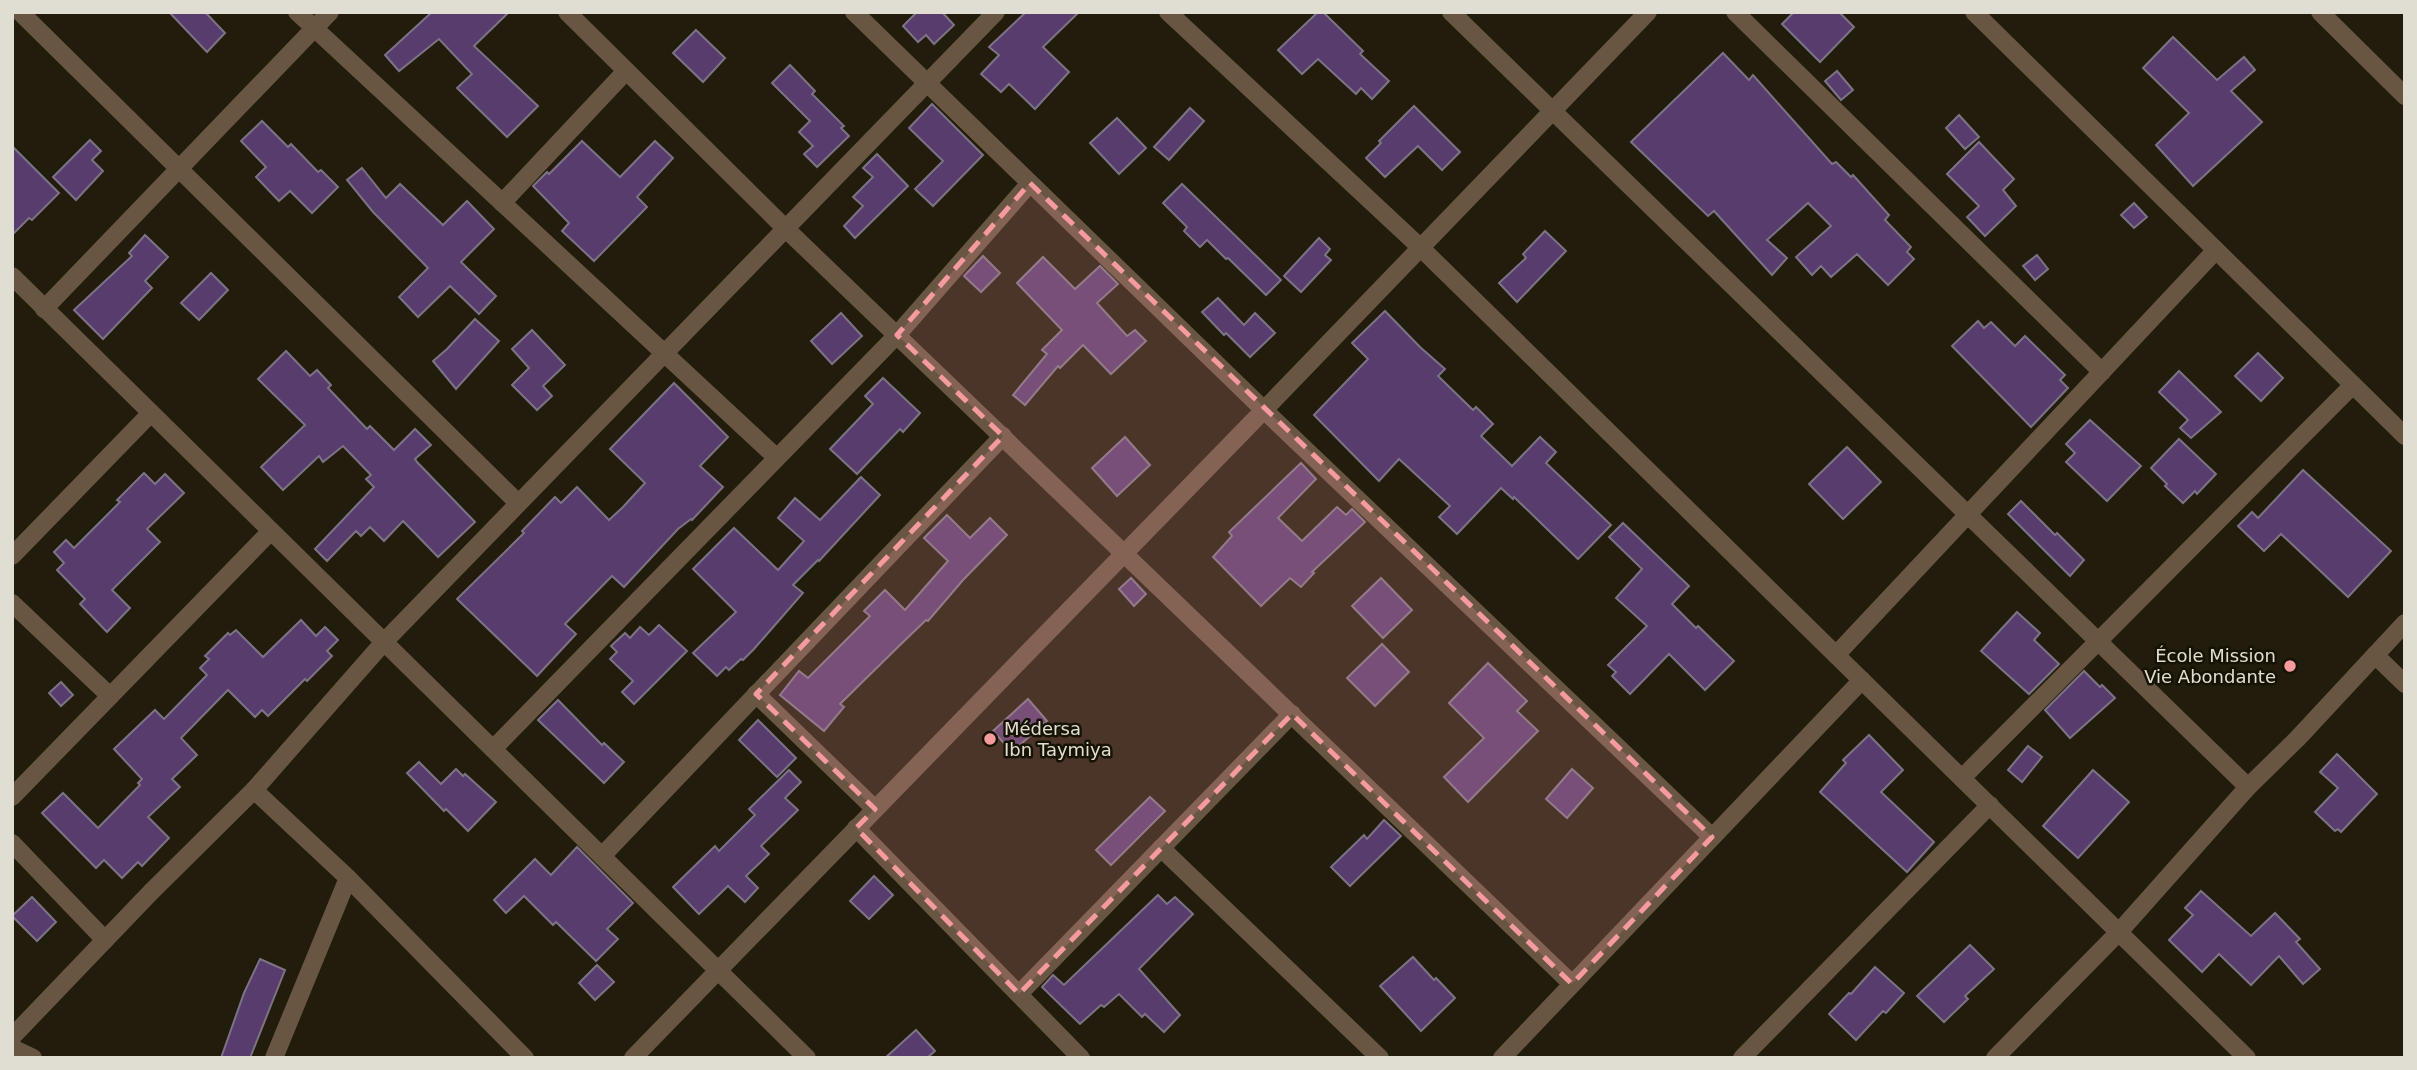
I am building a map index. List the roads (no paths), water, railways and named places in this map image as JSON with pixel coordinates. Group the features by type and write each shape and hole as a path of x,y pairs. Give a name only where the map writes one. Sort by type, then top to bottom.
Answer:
{"street":[{"path":"20,12 518,503"},
{"path":"297,12 776,457"},
{"path":"44,309 330,12"},
{"path":"567,12 786,229 1572,984"},
{"path":"854,12 1264,410 1712,837"},
{"path":"12,1037 254,789 384,642 996,12"},
{"path":"1168,12 1421,248 2248,1058"},
{"path":"1451,12 2248,787"},
{"path":"633,1058 1648,12"},
{"path":"1735,12 2102,372"},
{"path":"1974,12 2405,436"},
{"path":"2320,12 2405,96"},
{"path":"502,203 626,71"},
{"path":"493,750 897,335 1030,183"},
{"path":"1836,655 2216,250"},
{"path":"12,276 807,1058"},
{"path":"1962,778 2353,385"},
{"path":"14,552 151,413"},
{"path":"602,856 1003,436"},
{"path":"12,797 271,531"},
{"path":"12,603 110,696"},
{"path":"1995,1058 2119,932 2248,787 2298,738 2405,623"},
{"path":"2375,655 2405,684"},
{"path":"1502,1058 1862,680"},
{"path":"756,694 875,809"},
{"path":"1018,994 1292,714"},
{"path":"254,789 348,877 525,1058"},
{"path":"1742,1058 1990,805"},
{"path":"856,828 1081,1058"},
{"path":"12,842 105,940"},
{"path":"1161,848 1380,1058"},
{"path":"274,1058 348,877"},
{"path":"12,1048 33,1058"}],"place":[{"name":"École Mission Vie Abondante","path":"2290,666"},
{"name":"Médersa Ibn Taymiya","path":"990,739"}]}
